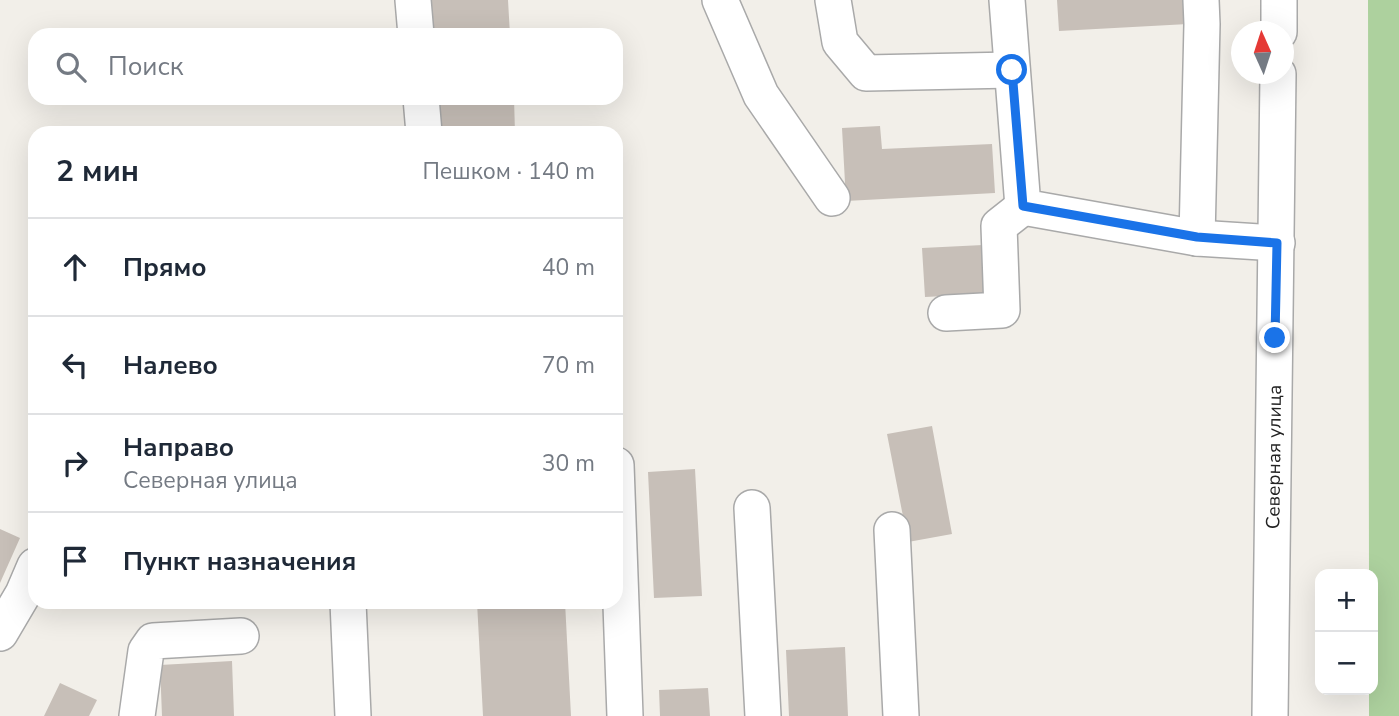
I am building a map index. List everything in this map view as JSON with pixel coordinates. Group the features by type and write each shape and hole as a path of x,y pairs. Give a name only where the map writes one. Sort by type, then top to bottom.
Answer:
{"street":[{"path":"413,0 415,28"},
{"path":"720,0 761,95 832,198"},
{"path":"833,0 840,42 866,73 1012,70"},
{"path":"1007,0 1023,206"},
{"path":"1197,237 1201,0"},
{"path":"1279,0 1279,21"},
{"name":"Северная улица","path":"1270,716 1278,84"},
{"path":"422,105 423,126"},
{"path":"946,313 1002,310 999,226 1023,206 1197,237 1277,243"},
{"path":"752,508 763,716"},
{"path":"891,530 901,716"},
{"path":"0,633 28,582"},
{"path":"348,609 353,716"},
{"path":"621,609 625,716"},
{"path":"137,716 146,650 153,641 240,636"}],"green space":[{"path":"1368,0 1399,0 1399,716 1369,716 1369,695 1378,695 1378,569 1369,569"}],"building":[{"path":"428,0 508,0 510,28 430,28"},
{"path":"1057,0 1187,0 1188,24 1059,31"},
{"path":"433,105 514,105 515,126 435,126"},
{"path":"880,126 882,149 992,144 995,193 846,201 842,128"},
{"path":"983,245 986,294 925,297 922,248"},
{"path":"932,426 952,534 908,542 887,434"},
{"path":"695,469 702,596 654,598 648,472"},
{"path":"0,529 20,538 0,583"},
{"path":"477,609 565,609 571,716 483,716"},
{"path":"845,647 848,716 789,716 786,650"},
{"path":"232,661 234,716 162,716 160,665"},
{"path":"60,683 97,700 89,716 44,716"},
{"path":"708,688 710,716 660,716 659,690"}],"route":[{"path":"1012,70 1023,206 1197,237 1277,243 1275,338"}]}
